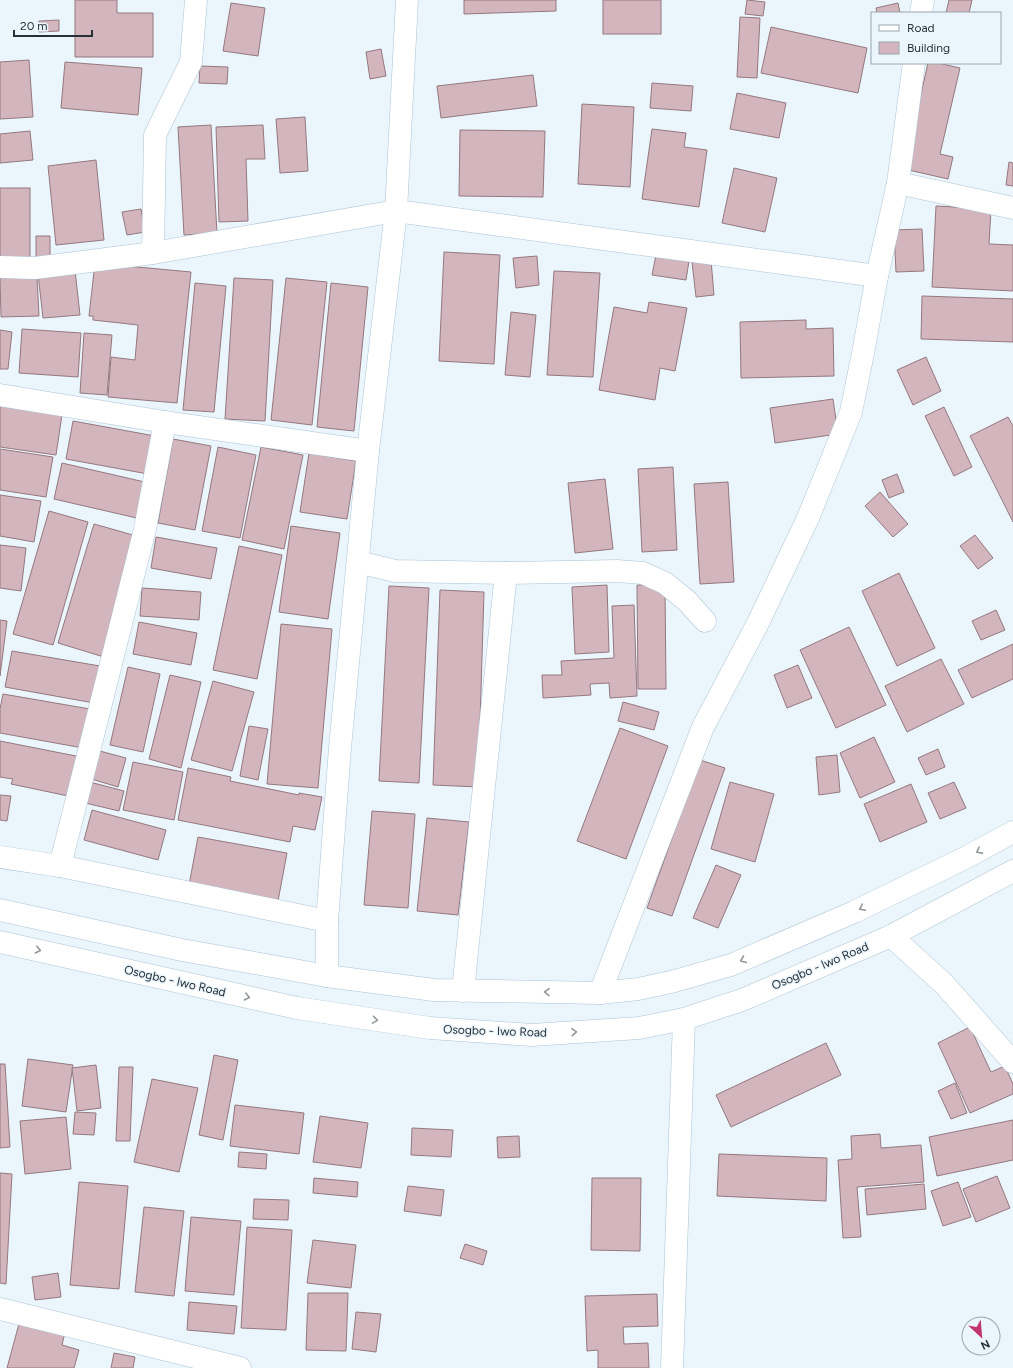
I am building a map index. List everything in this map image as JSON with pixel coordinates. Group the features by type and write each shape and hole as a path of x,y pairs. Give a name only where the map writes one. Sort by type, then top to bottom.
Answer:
{"street":[{"path":"153,253 155,135 190,62 196,0"},
{"path":"327,976 327,921 340,748 368,451 396,211 407,0"},
{"path":"921,12 923,0"},
{"path":"600,993 703,727 757,625 808,518 851,412 877,276 898,184 914,64"},
{"path":"898,184 1013,208"},
{"path":"0,267 35,268 153,253 396,211 877,276"},
{"path":"0,395 165,422 368,451"},
{"path":"60,866 145,529 165,422"},
{"path":"358,562 395,571 506,573 617,571 643,573 665,583 687,601 706,621"},
{"path":"463,991 506,573"},
{"path":"0,910 182,950 327,976 434,990 600,993 638,989 671,982 731,965 854,912 965,858 1013,832"},
{"path":"0,857 60,866 327,921"},
{"name":"Osogbo - Iwo Road","path":"0,942 297,1008 430,1028 532,1035 639,1028 684,1019 742,1000 891,936 1013,871"},
{"path":"891,936 944,984 1013,1062"},
{"path":"672,1368 684,1019"},
{"path":"0,1309 240,1368"}],"building":[{"path":"75,0 117,0 117,13 153,13 153,57 75,57"},
{"path":"464,0 556,0 556,11 464,14"},
{"path":"603,0 661,0 661,34 603,34"},
{"path":"747,0 765,2 763,16 745,14"},
{"path":"949,0 972,0 969,12 946,12"},
{"path":"231,3 265,8 258,56 223,51"},
{"path":"898,3 900,12 877,12 876,8"},
{"path":"740,17 760,18 757,78 737,77"},
{"path":"59,20 59,31 39,32 39,21"},
{"path":"771,27 867,48 858,93 761,73"},
{"path":"381,49 386,76 370,79 366,52"},
{"path":"29,60 33,117 0,119 0,62"},
{"path":"65,62 142,68 138,115 61,108"},
{"path":"928,64 942,64 960,68 940,154 953,157 948,179 904,169"},
{"path":"200,66 228,67 227,84 199,83"},
{"path":"533,75 537,106 441,118 437,86"},
{"path":"652,83 693,86 691,111 650,108"},
{"path":"737,93 786,103 779,138 730,129"},
{"path":"582,104 634,107 630,187 578,184"},
{"path":"305,117 308,171 280,173 276,119"},
{"path":"211,125 217,233 184,235 178,127"},
{"path":"263,125 265,159 246,159 248,221 219,222 216,127"},
{"path":"652,129 686,133 684,147 707,150 699,207 642,199"},
{"path":"460,130 545,131 543,197 459,196"},
{"path":"30,131 33,160 0,163 0,134"},
{"path":"96,160 104,240 56,245 48,166"},
{"path":"1009,162 1013,163 1013,186 1006,185"},
{"path":"734,168 777,178 765,232 722,223"},
{"path":"0,188 30,188 30,257 0,257"},
{"path":"936,206 991,209 989,244 1013,245 1013,291 932,287"},
{"path":"141,209 145,232 127,235 122,212"},
{"path":"922,229 924,271 896,272 894,230"},
{"path":"36,236 50,236 50,259 36,258"},
{"path":"444,252 500,255 494,364 439,361"},
{"path":"656,255 689,261 686,280 652,275"},
{"path":"537,256 539,285 516,288 513,258"},
{"path":"711,260 714,295 696,297 692,262"},
{"path":"95,263 191,272 177,403 108,397 111,357 135,360 138,325 93,320 93,316 89,316"},
{"path":"75,270 80,315 43,318 38,274"},
{"path":"554,271 600,273 593,377 547,375"},
{"path":"37,277 39,316 1,317 0,278"},
{"path":"234,278 273,280 265,421 225,419"},
{"path":"286,278 327,282 312,425 271,420"},
{"path":"195,283 226,286 214,412 183,410"},
{"path":"331,283 368,287 354,431 317,427"},
{"path":"922,296 1013,299 1013,342 921,339"},
{"path":"649,302 687,308 675,371 660,368 655,400 599,390 614,307 647,313"},
{"path":"511,312 536,315 530,377 505,375"},
{"path":"806,320 806,329 833,328 834,376 741,378 740,322"},
{"path":"22,329 81,333 78,377 19,373"},
{"path":"0,330 12,332 8,369 0,369"},
{"path":"84,333 112,335 107,395 80,393"},
{"path":"926,357 941,391 913,405 897,370"},
{"path":"0,399 63,408 56,455 0,447"},
{"path":"833,399 838,434 775,443 770,408"},
{"path":"944,407 972,467 954,476 925,416"},
{"path":"1008,417 1013,426 1013,522 970,436"},
{"path":"73,421 155,436 148,474 66,459"},
{"path":"173,439 211,446 195,530 158,523"},
{"path":"218,447 256,455 240,538 202,531"},
{"path":"261,447 303,455 284,549 242,540"},
{"path":"0,449 53,457 46,497 0,490"},
{"path":"309,453 356,461 347,519 300,512"},
{"path":"62,463 149,483 141,519 54,499"},
{"path":"673,467 677,550 642,552 638,469"},
{"path":"897,474 904,492 889,498 882,480"},
{"path":"605,479 613,549 575,553 568,483"},
{"path":"728,482 734,582 700,584 694,484"},
{"path":"880,492 908,524 893,537 865,506"},
{"path":"0,495 41,501 34,542 0,536"},
{"path":"49,511 88,522 53,645 13,634"},
{"path":"94,524 140,537 104,657 58,643"},
{"path":"291,526 340,533 328,619 279,612"},
{"path":"975,535 993,558 978,569 960,546"},
{"path":"156,537 217,548 211,579 151,568"},
{"path":"0,545 26,548 21,591 0,588"},
{"path":"239,546 282,555 257,679 213,670"},
{"path":"899,573 935,648 897,666 862,591"},
{"path":"607,585 609,652 575,654 572,587"},
{"path":"637,585 665,585 666,689 638,689"},
{"path":"389,586 429,588 419,783 379,781"},
{"path":"142,588 201,592 199,620 140,616"},
{"path":"440,590 484,592 478,787 433,785"},
{"path":"634,605 637,696 610,698 609,683 590,684 591,695 543,698 542,675 562,675 561,661 614,658 612,606"},
{"path":"996,610 1005,630 981,640 972,621"},
{"path":"0,620 7,621 0,676"},
{"path":"139,622 197,633 191,665 133,654"},
{"path":"281,624 332,629 318,788 267,784"},
{"path":"849,627 886,705 836,728 800,650"},
{"path":"1013,644 1013,679 972,698 958,670"},
{"path":"12,651 100,666 94,703 5,687"},
{"path":"941,659 964,704 907,732 885,686"},
{"path":"798,665 812,698 787,708 774,675"},
{"path":"128,667 160,674 143,752 110,745"},
{"path":"170,675 201,682 181,768 149,759"},
{"path":"213,681 254,692 232,771 191,760"},
{"path":"3,694 90,709 83,748 0,733 0,709"},
{"path":"623,702 659,712 654,730 618,721"},
{"path":"249,726 268,729 258,780 240,776"},
{"path":"620,728 668,746 626,859 577,841"},
{"path":"874,737 895,782 860,798 840,753"},
{"path":"0,741 81,757 73,797 11,784 13,779 0,777"},
{"path":"938,749 945,767 926,775 918,758"},
{"path":"96,750 126,758 118,787 88,778"},
{"path":"837,755 840,792 819,795 816,757"},
{"path":"700,760 725,768 672,916 647,908"},
{"path":"133,762 183,772 174,820 123,810"},
{"path":"188,768 231,777 230,781 299,795 299,793 322,797 315,830 293,826 290,842 178,820"},
{"path":"86,781 124,791 119,811 81,802"},
{"path":"730,782 774,794 755,862 711,849"},
{"path":"954,782 966,808 940,819 928,793"},
{"path":"911,784 927,822 880,842 864,804"},
{"path":"0,795 11,796 7,821 0,820"},
{"path":"92,810 166,830 158,860 84,840"},
{"path":"372,811 415,814 408,908 364,905"},
{"path":"427,818 469,822 458,915 417,911"},
{"path":"198,837 287,853 278,901 189,885"},
{"path":"716,865 741,875 718,928 693,918"},
{"path":"970,1027 991,1072 1005,1066 1013,1084 1013,1094 970,1113 938,1043"},
{"path":"826,1043 841,1075 731,1127 716,1095"},
{"path":"214,1055 238,1060 223,1140 199,1135"},
{"path":"28,1059 73,1065 66,1112 22,1106"},
{"path":"0,1064 5,1064 10,1147 0,1148"},
{"path":"96,1065 101,1108 77,1111 72,1068"},
{"path":"119,1067 133,1067 130,1141 116,1141"},
{"path":"152,1079 198,1088 179,1172 134,1162"},
{"path":"955,1083 967,1113 951,1119 938,1091"},
{"path":"235,1105 304,1113 299,1154 230,1146"},
{"path":"75,1112 96,1113 94,1135 73,1134"},
{"path":"320,1116 368,1123 361,1168 313,1162"},
{"path":"66,1117 71,1169 25,1174 20,1121"},
{"path":"1013,1120 1013,1160 937,1176 929,1137"},
{"path":"412,1128 453,1130 451,1157 411,1155"},
{"path":"880,1134 881,1148 921,1145 924,1182 857,1187 861,1237 843,1238 838,1160 852,1159 851,1136"},
{"path":"519,1136 520,1157 498,1158 497,1137"},
{"path":"239,1152 267,1154 266,1169 238,1167"},
{"path":"719,1154 827,1158 826,1201 717,1196"},
{"path":"0,1173 12,1174 6,1284 0,1283"},
{"path":"997,1176 1010,1208 976,1222 963,1189"},
{"path":"314,1178 358,1182 357,1197 313,1193"},
{"path":"592,1178 641,1178 640,1251 591,1250"},
{"path":"79,1182 128,1186 119,1289 70,1285"},
{"path":"958,1182 971,1217 943,1226 931,1191"},
{"path":"924,1184 926,1209 867,1215 865,1189"},
{"path":"408,1186 444,1190 441,1216 404,1211"},
{"path":"254,1199 289,1200 288,1220 253,1219"},
{"path":"144,1207 184,1211 174,1296 135,1292"},
{"path":"191,1217 241,1221 234,1295 185,1291"},
{"path":"247,1227 292,1230 286,1330 241,1328"},
{"path":"313,1240 356,1245 351,1288 307,1283"},
{"path":"465,1244 487,1251 483,1265 460,1258"},
{"path":"58,1273 61,1297 35,1300 32,1277"},
{"path":"308,1293 348,1293 346,1351 306,1350"},
{"path":"657,1294 658,1326 623,1327 624,1344 648,1343 649,1368 598,1368 598,1350 587,1351 585,1296"},
{"path":"189,1302 237,1306 234,1334 187,1330"},
{"path":"356,1312 381,1314 376,1352 352,1349"},
{"path":"20,1320 65,1332 62,1345 79,1350 74,1368 7,1368"},
{"path":"114,1353 135,1357 133,1368 111,1368"}]}
